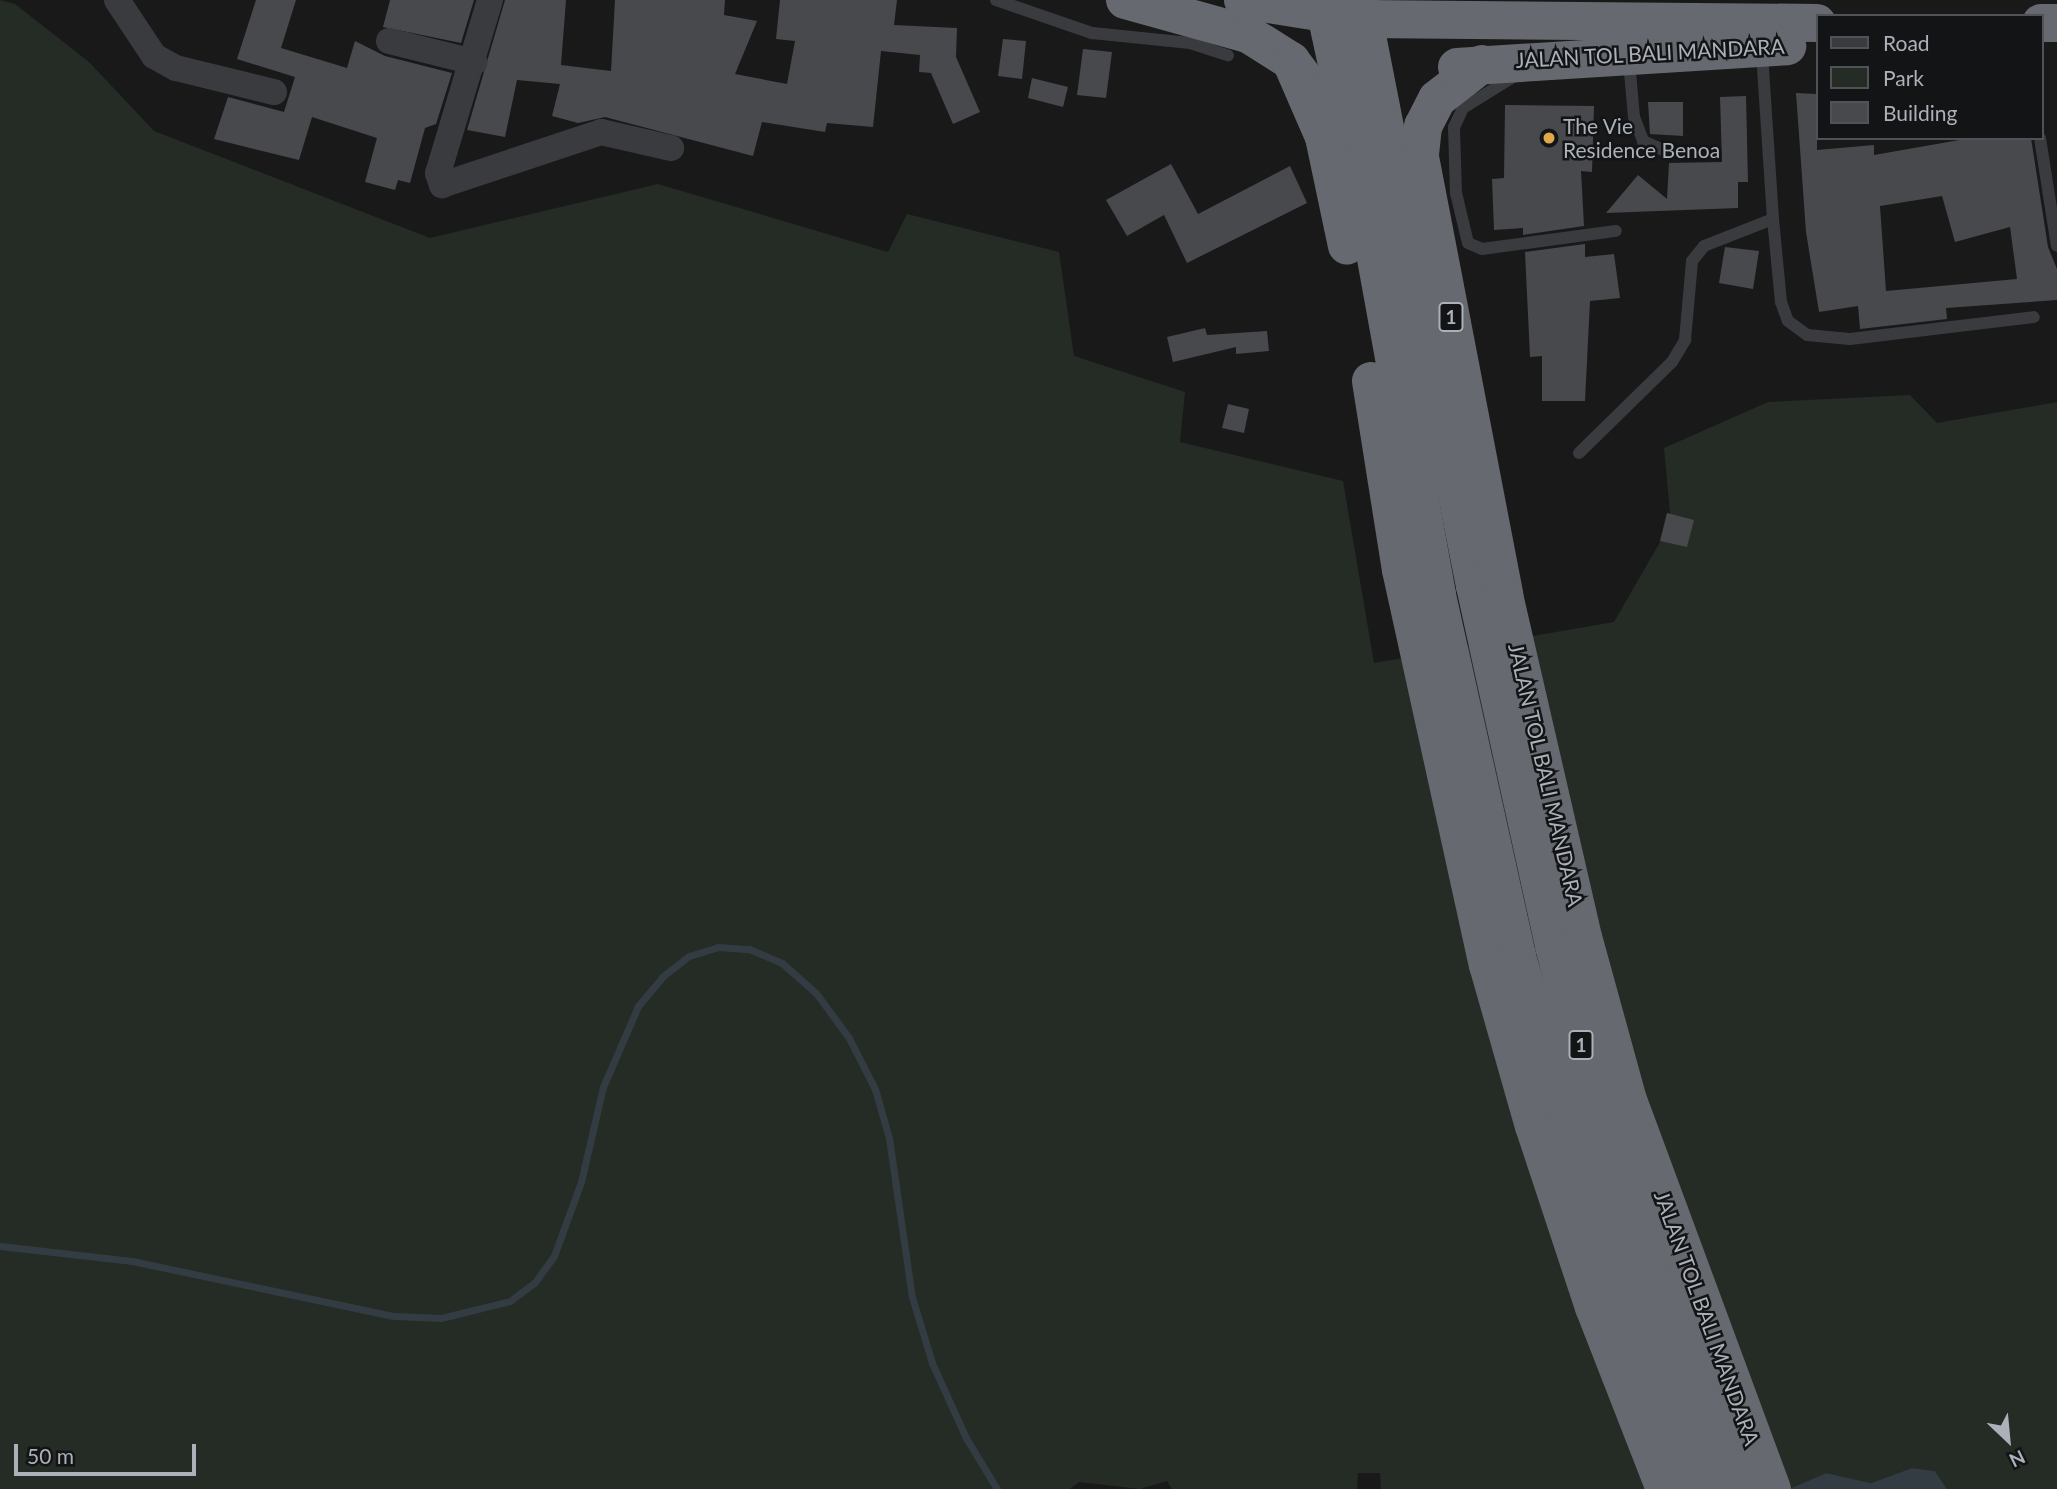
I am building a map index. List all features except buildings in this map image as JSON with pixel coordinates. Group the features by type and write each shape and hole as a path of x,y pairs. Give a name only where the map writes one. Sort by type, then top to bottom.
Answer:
{"highway":[{"name":"JALAN TOL BALI MANDARA","path":"1125,0 1248,34 1291,61 1329,110 1375,162"},
{"name":"1","path":"1243,0 1343,8 1537,40 1761,37 1815,24"},
{"name":"JALAN TOL BALI MANDARA","path":"1343,8 1413,365 1493,584 1583,937 1628,1100 1772,1489"},
{"name":"JALAN TOL BALI MANDARA","path":"1761,37 1815,42"},
{"name":"JALAN TOL BALI MANDARA","path":"1375,162 1409,101 1428,75 1482,64 1537,40"},
{"name":"JALAN TOL BALI MANDARA","path":"1291,61 1324,137 1338,196 1488,965 1534,1126 1594,1307 1665,1489"},
{"name":"JALAN TOL BALI MANDARA","path":"1482,64 1437,99 1423,126 1420,156 1554,946 1598,1108 1656,1283 1736,1489"},
{"name":"JALAN TOL BALI MANDARA","path":"1413,365 1416,590 1563,1118 1622,1296 1698,1489"}],"street":[{"path":"117,0 154,56 176,68 274,92"},
{"path":"490,0 474,62 438,173 442,185 601,132 671,148"},
{"path":"389,41 474,62"}],"lane":[{"path":"996,0 1092,33 1190,43 1228,55"},
{"path":"1761,37 1773,219 1781,302 1788,321 1807,335 1850,339 2034,317"},
{"path":"1537,40 1463,108 1454,127 1461,230 1468,243 1482,249 1616,231"},
{"path":"1629,40 1634,117 1643,141 1670,153"},
{"path":"2040,140 2057,246"},
{"path":"1579,453 1672,362 1685,340 1688,284 1698,253 1773,219"}],"green space":[{"path":"0,0 15,4 89,62 154,131 430,238 658,184 888,252 907,214 1059,252 1074,356 1185,392 1180,442 1343,481 1374,663 1614,622 1671,523 1664,448 1768,402 1910,395 1937,423 2057,402 2057,1489 1947,1489 1935,1471 1912,1468 1871,1483 1826,1473 1789,1489 1381,1489 1380,1473 1358,1473 1357,1489 1172,1489 1167,1481 1140,1489 1079,1482 1070,1489 0,1489"}],"shaded area":[{"path":"1912,1468 1935,1471 1947,1489 1789,1489 1826,1473 1871,1483"}],"waterway":[{"path":"0,1246 132,1261 394,1316 441,1318 510,1301 535,1282 554,1256 581,1182 603,1087 638,1006 662,977 689,956 718,947 749,949 782,963 816,993 849,1038 875,1089 889,1138 912,1297 932,1363 966,1438 997,1489"}],"place":[{"name":"The Vie Residence Benoa","path":"1549,138"}]}
